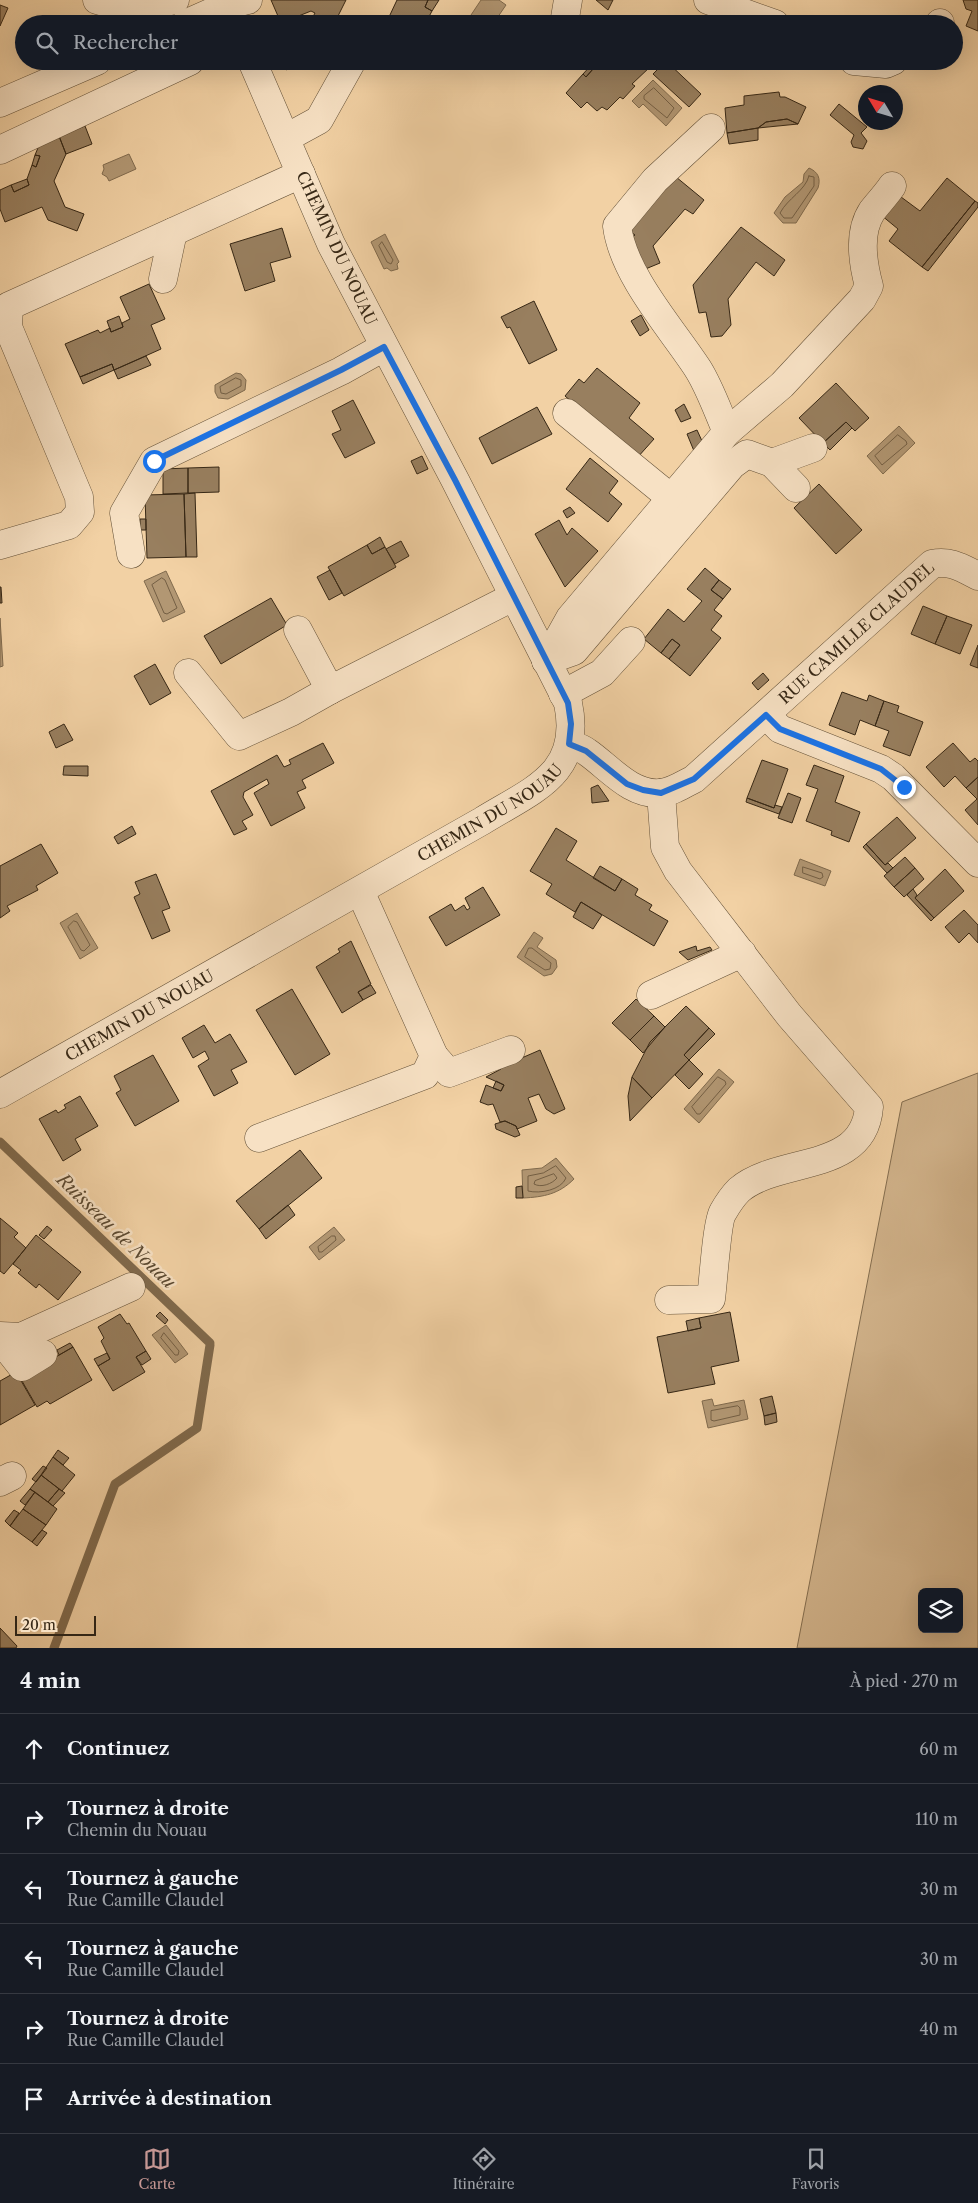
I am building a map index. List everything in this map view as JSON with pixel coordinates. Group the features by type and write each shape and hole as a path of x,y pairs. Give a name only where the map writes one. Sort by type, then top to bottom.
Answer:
{"street":[{"path":"97,0 142,7 175,0"},
{"path":"566,15 568,0"},
{"path":"708,0 750,15"},
{"path":"211,15 234,7"},
{"path":"0,103 76,70"},
{"path":"0,150 171,70"},
{"name":"CHEMIN DU NOUAU","path":"0,1094 360,891 548,780 560,764 569,744 570,714 568,703 455,480 331,244 256,70"},
{"path":"286,138 319,120 347,70"},
{"path":"710,128 655,180 618,226 619,240 642,290 699,371 727,432"},
{"path":"0,545 69,525 80,512 79,496 8,327 4,308 301,174"},
{"path":"546,661 570,618 727,432 782,385 862,299 869,286 864,265 864,236 871,213 892,186"},
{"path":"163,279 173,232"},
{"path":"130,554 124,513 154,461 341,370 384,347"},
{"path":"567,413 671,498"},
{"path":"772,463 813,448"},
{"path":"546,661 574,651 732,465 747,454 772,463 796,488"},
{"name":"RUE CAMILLE CLAUDEL","path":"661,793 694,779 932,564 952,563 978,576"},
{"path":"188,673 238,736 291,712 330,690 513,597"},
{"path":"298,630 330,690"},
{"path":"563,694 602,674 631,641"},
{"name":"RUE CAMILLE CLAUDEL","path":"766,715 780,729 881,769 893,777 978,863"},
{"path":"569,744 586,751 627,784 643,790 661,793 665,847 678,871 789,1015 869,1107 868,1119 860,1134 846,1149 829,1158 761,1178 739,1191 722,1214 711,1299 669,1300"},
{"path":"360,891 434,1056 449,1073 511,1050"},
{"path":"651,995 742,953"},
{"path":"258,1138 425,1075 434,1056"},
{"path":"0,1336 21,1337 131,1286"},
{"path":"0,1346 8,1348 22,1367 43,1354"}],"shaded area":[{"path":"978,1073 978,1648 797,1648 902,1102"}],"water":[{"path":"481,0 499,0 506,5 499,15 471,15"},
{"path":"653,80 682,108 666,126 643,104 639,108 632,101"},
{"path":"129,154 136,169 109,181 102,174 103,165"},
{"path":"809,168 815,171 818,176 818,188 796,223 783,223 774,213 785,197 803,182 804,174"},
{"path":"385,234 399,262 397,264 398,269 391,271 387,268 384,269 371,242"},
{"path":"236,373 241,374 246,380 245,390 228,399 218,398 215,392 215,385"},
{"path":"899,426 915,443 883,474 867,456"},
{"path":"166,571 185,612 163,622 144,581"},
{"path":"0,618 3,666 0,667"},
{"path":"800,859 831,871 825,886 794,875"},
{"path":"77,913 98,948 80,959 60,923"},
{"path":"534,932 543,938 537,947 556,960 557,967 552,974 544,976 517,957"},
{"path":"719,1069 734,1082 699,1123 684,1109"},
{"path":"556,1158 574,1179 563,1188 551,1194 523,1198 522,1170 542,1168"},
{"path":"334,1227 345,1240 319,1260 309,1247"},
{"path":"166,1325 188,1354 175,1363 152,1335"},
{"path":"712,1399 714,1406 744,1400 748,1419 708,1428 702,1401"}],"building":[{"path":"271,0 346,0 338,15 314,15 315,13 311,11 301,15 278,15"},
{"path":"397,0 428,0 425,7 432,11 430,15 390,15"},
{"path":"428,0 439,0 432,11 425,7"},
{"path":"596,0 613,0 608,10"},
{"path":"963,0 978,0 978,31 966,26 972,11 966,9"},
{"path":"0,5 8,8 0,26"},
{"path":"587,70 592,70 586,77 583,74"},
{"path":"592,70 647,70 632,84 635,86 623,99 620,97 607,110 602,107 597,111 587,102 581,108 566,93 583,74 586,77"},
{"path":"657,70 676,70 701,94 689,107 653,74"},
{"path":"779,92 780,97 785,97 806,107 798,124 787,119 766,122 758,128 727,133 725,108 744,105 744,96"},
{"path":"839,104 858,120 858,130 864,130 861,133 867,141 863,149 853,147 851,142 854,135 830,115"},
{"path":"787,119 798,124 758,128 766,122"},
{"path":"85,126 92,144 66,154 59,136"},
{"path":"758,128 758,140 729,144 727,133"},
{"path":"57,131 66,154 54,181 65,207 84,214 77,231 48,220 42,207 5,222 0,209 0,190 11,185 14,192 29,185 27,179 32,165 36,167 40,156 35,155 40,143"},
{"path":"35,155 40,156 36,167 32,165"},
{"path":"670,172 704,200 693,214 685,209 653,246 660,263 643,270 628,240 635,235 625,228"},
{"path":"947,178 975,201 922,267 889,241 898,229 881,215 897,194 920,211"},
{"path":"27,179 29,185 14,192 11,185"},
{"path":"975,201 978,203 978,207 928,271 922,267"},
{"path":"741,227 785,260 774,276 756,262 728,299 731,325 722,336 711,337 706,312 699,313 693,285"},
{"path":"282,228 291,257 270,263 275,281 245,291 230,244"},
{"path":"149,284 165,319 151,325 161,349 114,370 112,364 80,377 65,344 98,330 100,333 110,328 111,332 123,327 122,323 130,319 120,297"},
{"path":"534,301 557,350 529,364 510,327 507,328 501,317"},
{"path":"641,315 649,330 640,336 631,321"},
{"path":"119,316 123,327 111,332 107,321"},
{"path":"146,356 151,365 118,379 114,370"},
{"path":"112,364 114,370 83,384 80,377"},
{"path":"597,368 640,403 629,418 654,439 637,458 565,396 579,379 584,383"},
{"path":"836,383 869,418 855,431 846,422 823,443 799,418"},
{"path":"353,400 375,443 345,458 332,434 341,430 332,411"},
{"path":"684,404 691,418 681,422 675,410"},
{"path":"537,407 552,434 492,464 479,438"},
{"path":"846,422 852,428 830,450 823,443"},
{"path":"697,430 702,441 694,451 687,434"},
{"path":"422,456 428,469 417,474 411,461"},
{"path":"590,458 618,481 609,493 622,504 608,522 566,489"},
{"path":"219,467 219,492 188,493 188,468"},
{"path":"188,468 188,493 163,494 163,469"},
{"path":"819,484 862,530 836,554 794,508"},
{"path":"195,493 197,557 186,557 184,494"},
{"path":"184,494 186,557 147,558 145,495"},
{"path":"570,507 575,513 567,518 563,511"},
{"path":"140,519 146,519 146,530 140,530"},
{"path":"559,520 567,535 572,528 598,551 565,587 535,534"},
{"path":"380,537 385,547 372,554 367,545"},
{"path":"401,541 409,556 395,564 386,549"},
{"path":"367,545 372,554 385,547 396,567 344,596 328,567"},
{"path":"705,568 719,580 711,590 723,599 714,610 722,616 711,630 721,638 690,676 669,659 680,645 672,639 661,653 644,639 668,609 684,622 702,601 687,589"},
{"path":"330,570 342,593 329,600 317,577"},
{"path":"719,580 731,589 723,599 711,590"},
{"path":"1,587 2,603 0,603"},
{"path":"271,598 287,625 221,664 204,636"},
{"path":"923,606 947,616 935,644 911,634"},
{"path":"947,616 972,625 960,654 935,644"},
{"path":"672,639 680,645 669,659 661,653"},
{"path":"978,645 978,668 970,665"},
{"path":"155,664 171,693 150,705 134,676"},
{"path":"763,673 769,680 758,690 752,683"},
{"path":"842,692 867,701 869,695 884,701 875,726 860,720 855,735 829,725"},
{"path":"884,701 899,706 897,712 923,722 910,756 883,746 889,731 875,726"},
{"path":"64,724 73,740 56,748 49,732"},
{"path":"323,743 334,763 302,780 306,788 297,792 305,808 271,826 254,793 269,784 267,779 244,792 243,797 253,815 242,821 247,829 234,835 211,791 277,755 284,767 291,764 289,760"},
{"path":"953,743 970,762 975,758 978,761 978,777 966,788 955,776 944,787 926,767"},
{"path":"762,760 788,769 774,808 747,798"},
{"path":"814,765 844,776 835,802 860,812 849,842 831,835 832,831 806,821 818,789 806,785"},
{"path":"64,766 88,766 88,776 63,775"},
{"path":"978,777 978,825 965,810 977,799 966,788"},
{"path":"598,785 609,801 592,803 591,788"},
{"path":"788,793 801,798 792,823 778,818"},
{"path":"747,798 774,808 775,805 782,807 779,814 746,802"},
{"path":"897,817 916,838 885,865 866,844"},
{"path":"132,826 136,834 118,844 114,837"},
{"path":"556,828 577,841 566,860 615,891 622,879 638,889 635,895 652,905 649,910 668,921 654,946 581,902 575,912 546,894 552,884 530,871"},
{"path":"41,844 58,873 36,886 38,890 7,906 10,911 0,918 0,866"},
{"path":"866,844 885,865 888,863 893,868 887,873 863,847"},
{"path":"905,857 915,868 894,887 884,876"},
{"path":"600,866 622,879 615,891 593,878"},
{"path":"915,868 924,879 904,897 894,887"},
{"path":"945,869 964,891 934,918 915,898"},
{"path":"156,874 170,908 162,911 170,931 152,939 134,897 140,894 135,882"},
{"path":"483,887 500,915 446,946 429,917 451,904 455,911 464,905 467,910 470,908 465,898"},
{"path":"913,889 917,895 915,898 934,918 931,921 907,895"},
{"path":"581,902 602,915 593,929 573,917"},
{"path":"964,910 978,925 978,943 969,933 959,943 945,927"},
{"path":"351,941 371,984 358,992 363,1000 342,1013 316,967 340,952 338,949"},
{"path":"696,946 697,951 710,947 712,950 688,960 679,952"},
{"path":"371,985 376,993 363,1000 358,992"},
{"path":"292,989 330,1054 295,1075 256,1010"},
{"path":"636,999 654,1016 630,1040 612,1023"},
{"path":"686,1006 709,1028 684,1055 689,1060 652,1098 632,1077 650,1042"},
{"path":"654,1016 665,1027 643,1053 630,1040"},
{"path":"204,1025 215,1043 230,1034 247,1062 231,1070 238,1083 214,1096 198,1066 209,1059 205,1051 193,1058 182,1038"},
{"path":"709,1028 715,1034 689,1060 684,1055"},
{"path":"540,1050 565,1109 554,1114 546,1109 539,1094 528,1098 537,1121 517,1129 516,1126 505,1121 500,1122 493,1104 488,1105 480,1102 486,1085 501,1091 504,1085 486,1077 501,1069 501,1067"},
{"path":"153,1055 179,1101 135,1126 116,1093 121,1090 114,1076"},
{"path":"689,1060 703,1074 689,1089 675,1075"},
{"path":"632,1077 652,1098 630,1121 628,1096"},
{"path":"496,1081 504,1085 501,1091 493,1088"},
{"path":"80,1096 98,1126 75,1139 81,1150 63,1161 39,1119 56,1110 58,1113 66,1108 64,1105"},
{"path":"505,1121 516,1126 520,1135 515,1137 496,1129 495,1124"},
{"path":"300,1150 322,1178 259,1229 236,1201"},
{"path":"522,1186 523,1198 516,1198 516,1187"},
{"path":"288,1205 295,1215 266,1239 259,1229"},
{"path":"0,1218 18,1233 14,1237 26,1248 4,1274 0,1271"},
{"path":"47,1226 52,1230 44,1239 39,1235"},
{"path":"36,1235 81,1272 58,1300 39,1284 36,1288 18,1273 21,1270 13,1264"},
{"path":"160,1312 168,1320 165,1324 156,1316"},
{"path":"730,1312 739,1361 711,1367 715,1384 668,1393 657,1337 701,1328 699,1318"},
{"path":"120,1314 127,1324 129,1323 146,1351 136,1357 145,1372 113,1391 98,1366 110,1359 101,1341 104,1338 98,1327"},
{"path":"699,1318 701,1328 688,1331 686,1321"},
{"path":"70,1343 73,1347 59,1355 57,1350"},
{"path":"73,1347 92,1380 50,1404 47,1401 37,1407 22,1381 32,1375 30,1372"},
{"path":"146,1351 151,1359 142,1365 136,1357"},
{"path":"107,1353 110,1359 98,1366 94,1359"},
{"path":"16,1372 35,1405 0,1425 0,1381"},
{"path":"772,1396 776,1413 764,1416 760,1399"},
{"path":"776,1413 777,1422 765,1425 764,1416"},
{"path":"58,1450 69,1458 63,1465 53,1457"},
{"path":"53,1457 75,1475 62,1491 41,1475"},
{"path":"43,1466 47,1468 36,1482 32,1479"},
{"path":"41,1475 59,1489 48,1502 30,1489"},
{"path":"30,1489 35,1492 25,1505 20,1501"},
{"path":"59,1489 65,1493 53,1506 48,1502"},
{"path":"35,1492 57,1509 46,1525 23,1509"},
{"path":"23,1509 46,1525 32,1542 10,1526"},
{"path":"14,1510 19,1513 10,1526 5,1521"},
{"path":"42,1530 47,1533 37,1546 32,1542"},
{"path":"0,1628 17,1646 16,1648 0,1648"}],"waterway":[{"name":"Ruisseau de Nouau","path":"0,1142 210,1343"},
{"path":"54,1648 115,1484 197,1428 210,1345"}],"route":[{"path":"154,461 341,370 384,347 455,480 568,703 571,724 569,744 586,751 627,784 643,790 661,793 677,788 694,779 766,715 780,729 881,769 904,787"}]}
